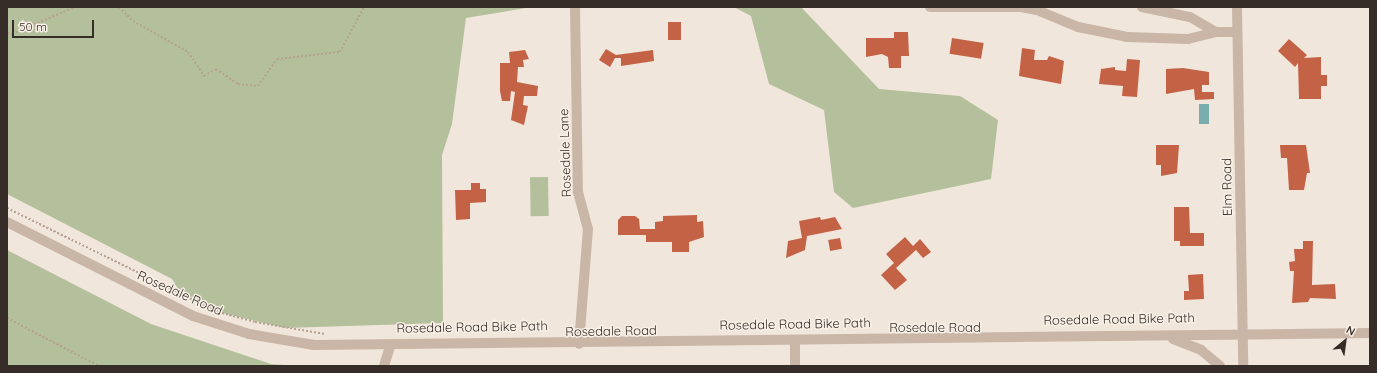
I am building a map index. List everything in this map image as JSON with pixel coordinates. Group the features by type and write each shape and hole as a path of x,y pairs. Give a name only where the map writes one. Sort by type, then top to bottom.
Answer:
{"street":[{"name":"Rosedale Lane","path":"575,7 578,192 588,229 579,344"},
{"path":"930,7 1022,7 1037,10 1078,27 1128,36 1188,39 1216,32 1237,32"},
{"path":"1037,10 1050,7"},
{"path":"1142,7 1190,17 1216,32"},
{"name":"Elm Road","path":"1237,7 1242,366"},
{"name":"Rosedale Road","path":"7,222 162,302 220,326 300,344 390,346 1161,337 1370,333"},
{"path":"1161,337 1200,350 1220,366"},
{"path":"795,341 795,366"},
{"path":"384,366 390,346"}],"path":[{"path":"7,33 12,34 75,7"},
{"path":"119,7 133,21 188,52 204,76 216,69 238,84 258,86 277,59 340,52 364,7"},
{"path":"7,208 218,312 255,322 332,335"},
{"path":"7,318 99,366"}],"green space":[{"path":"7,7 532,7 466,18 452,124 442,155 443,323 285,328 218,312 183,297 172,279 7,194"},
{"path":"734,7 801,7 879,89 960,96 998,120 991,179 853,208 834,192 824,110 769,84 751,16"},
{"path":"530,177 548,177 549,216 531,216"},
{"path":"7,250 151,324 271,364 298,366 7,366"}],"water":[{"path":"1199,104 1209,104 1209,124 1199,124"}],"building":[{"path":"668,22 681,22 681,40 668,40"},
{"path":"894,32 908,32 909,56 901,56 901,68 889,68 888,57 882,54 866,57 866,38 894,38"},
{"path":"952,38 984,43 981,59 949,54"},
{"path":"1289,39 1307,55 1304,58 1321,57 1321,75 1327,75 1327,86 1321,86 1321,99 1299,99 1298,63 1295,67 1278,51"},
{"path":"1022,48 1035,50 1034,60 1047,60 1049,56 1064,61 1061,84 1019,76"},
{"path":"606,49 616,55 653,50 654,61 621,66 621,58 615,58 610,67 599,60"},
{"path":"525,50 529,59 523,60 524,67 518,67 517,82 538,86 537,96 524,96 523,105 528,106 524,125 511,120 515,92 511,91 510,101 502,101 500,91 500,63 510,63 509,52"},
{"path":"1127,59 1140,60 1137,97 1122,96 1123,86 1099,84 1101,69 1115,67 1115,70 1126,71"},
{"path":"1183,68 1209,72 1209,85 1202,85 1202,92 1214,92 1214,99 1195,100 1194,89 1166,94 1166,69"},
{"path":"1156,145 1179,145 1177,173 1161,176 1161,165 1156,165"},
{"path":"1280,145 1306,145 1310,173 1307,173 1304,190 1289,190 1287,158 1281,158"},
{"path":"471,183 480,183 480,189 486,189 486,202 470,203 470,219 456,220 455,190 471,190"},
{"path":"1174,207 1189,207 1190,233 1204,233 1204,246 1180,246 1180,241 1174,241"},
{"path":"697,215 697,222 703,221 704,237 689,242 689,252 672,252 672,242 646,242 646,235 618,235 618,220 622,216 635,216 639,219 640,229 655,229 655,222 663,221 663,216"},
{"path":"820,217 821,220 835,217 842,229 807,236 805,250 786,258 788,241 802,238 799,221"},
{"path":"905,237 913,246 920,239 931,252 923,258 916,250 896,268 907,280 895,290 881,275 894,263 886,254"},
{"path":"840,238 842,249 830,251 828,240"},
{"path":"1303,241 1313,241 1312,285 1335,284 1336,299 1310,298 1308,302 1292,303 1294,271 1290,271 1289,262 1295,261 1294,249 1303,249"},
{"path":"1203,274 1204,299 1184,300 1184,291 1189,291 1188,275"}]}
